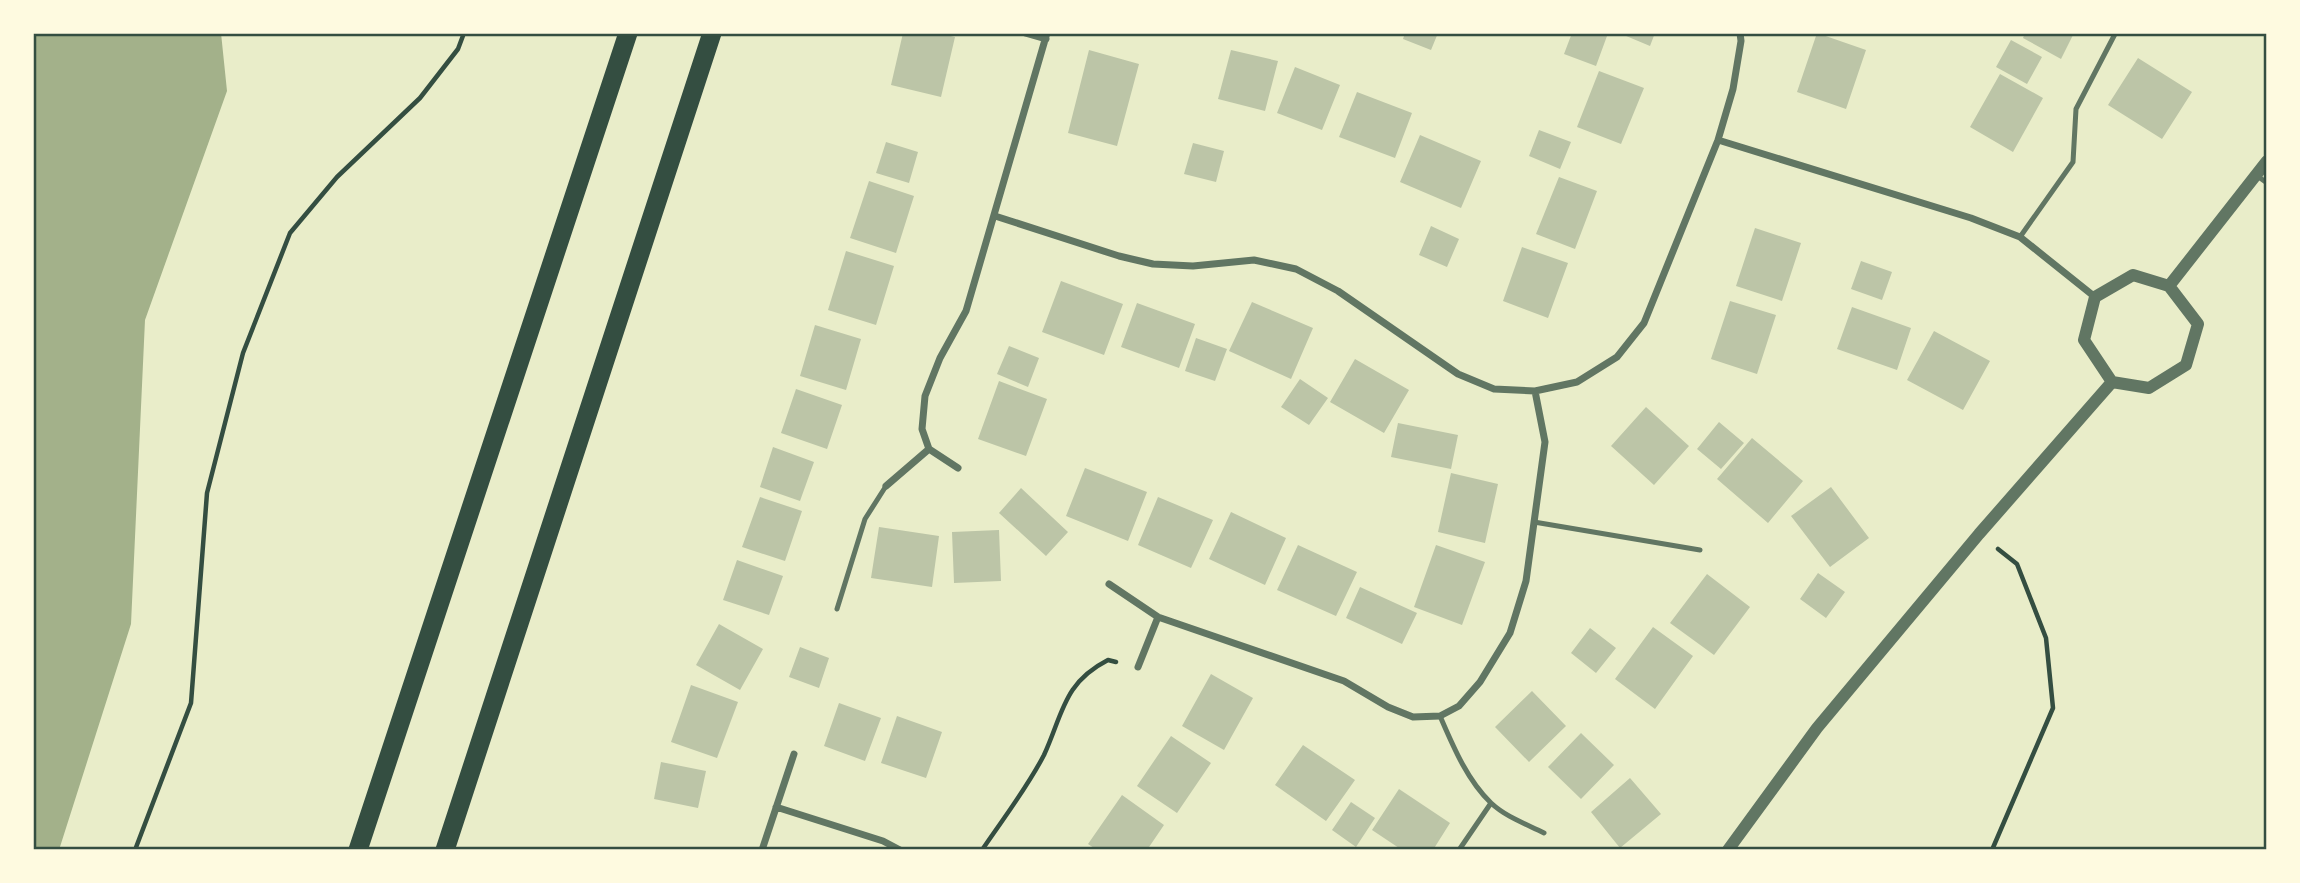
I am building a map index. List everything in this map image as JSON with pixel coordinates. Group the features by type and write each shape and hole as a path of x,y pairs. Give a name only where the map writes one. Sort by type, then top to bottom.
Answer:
{"highway":[{"path":"358,850 628,33"},
{"path":"445,850 712,33"}],"street":[{"path":"958,468 929,449 922,429 925,396 940,358 966,311 1047,36 1025,33"},
{"path":"995,216 1119,256 1153,264 1193,266 1254,260 1296,269 1338,291 1458,374 1494,389 1535,391 1577,382 1617,357 1644,323 1717,140 1733,89 1740,33"},
{"path":"1717,140 1971,218 2020,237 2095,297"},
{"path":"2169,286 2262,179 2267,162"},
{"path":"2133,275 2169,286 2198,324 2186,365 2149,388 2112,382 2084,340 2095,297 2133,275"},
{"path":"1728,850 1817,728 1979,534 2112,382"},
{"path":"1109,584 1158,617 1344,681 1388,707 1413,717 1440,716 1459,706 1480,682 1510,633 1526,581 1545,442 1535,391"},
{"path":"886,486 929,449"},
{"path":"1138,667 1158,617"},
{"path":"762,850 794,754"},
{"path":"776,807 883,841 900,850"}],"lane":[{"path":"2020,237 2073,162 2076,109 2115,34"},
{"path":"836,609 865,519 886,486"},
{"path":"1534,523 1700,550"},
{"path":"1440,716 1458,756 1491,803 1511,818 1544,833"},
{"path":"1459,850 1491,803"}],"path":[{"path":"135,850 191,703 207,494 243,353 290,233 337,177 420,99 458,49 464,33"},
{"path":"1979,534 2017,564 2046,639 2053,708 1992,850"},
{"path":"982,850 1024,789 1044,754 1065,699 1089,669 1108,660 1138,667"}],"shaded area":[{"path":"33,33 221,33 227,91 145,320 131,624 59,850 33,850"}],"building":[{"path":"903,33 938,33 955,37 941,97 891,85"},
{"path":"1405,33 1438,33 1431,50 1403,39"},
{"path":"1572,33 1599,33 1607,36 1596,66 1564,54"},
{"path":"1619,33 1655,33 1650,46"},
{"path":"1817,33 1866,50 1846,109 1797,92"},
{"path":"2025,33 2074,33 2061,59 2023,38"},
{"path":"2011,40 2042,57 2027,84 1996,67"},
{"path":"1089,50 1139,64 1117,146 1068,133"},
{"path":"1231,50 1278,61 1265,111 1218,99"},
{"path":"2138,58 2192,92 2162,139 2108,105"},
{"path":"1295,67 1340,85 1322,130 1277,113"},
{"path":"1599,71 1644,88 1621,144 1577,127"},
{"path":"2000,74 2043,98 2013,152 1970,127"},
{"path":"1357,92 1412,113 1395,158 1339,137"},
{"path":"1539,130 1571,142 1560,169 1529,156"},
{"path":"1420,135 1481,161 1461,208 1400,182"},
{"path":"886,142 918,152 909,183 876,173"},
{"path":"1193,143 1224,151 1216,182 1184,174"},
{"path":"1559,177 1597,191 1575,249 1536,234"},
{"path":"869,181 914,196 896,253 850,238"},
{"path":"1431,226 1459,239 1447,267 1419,255"},
{"path":"1755,228 1801,243 1782,301 1736,286"},
{"path":"1522,247 1568,263 1548,318 1503,301"},
{"path":"846,251 894,266 876,325 828,310"},
{"path":"1861,261 1892,272 1882,300 1851,289"},
{"path":"1061,281 1123,304 1104,355 1042,332"},
{"path":"1730,301 1776,315 1757,374 1711,359"},
{"path":"1252,302 1313,328 1291,379 1229,351"},
{"path":"1137,303 1195,324 1179,368 1121,347"},
{"path":"1852,307 1911,328 1897,370 1837,349"},
{"path":"815,325 861,339 846,390 800,376"},
{"path":"1934,331 1990,361 1963,410 1907,380"},
{"path":"1196,338 1227,349 1215,381 1185,371"},
{"path":"1009,346 1039,358 1028,387 997,374"},
{"path":"1355,359 1409,390 1384,433 1330,402"},
{"path":"1300,379 1328,398 1309,425 1281,407"},
{"path":"999,381 1047,399 1026,456 978,439"},
{"path":"796,389 842,405 827,449 781,433"},
{"path":"1646,407 1689,446 1654,485 1611,446"},
{"path":"1719,422 1744,443 1721,469 1697,449"},
{"path":"1398,423 1458,435 1451,469 1391,457"},
{"path":"1752,438 1803,481 1768,523 1717,479"},
{"path":"773,447 814,462 800,501 760,487"},
{"path":"1085,468 1147,492 1128,541 1066,516"},
{"path":"1451,473 1498,484 1485,543 1438,532"},
{"path":"1831,487 1869,538 1830,567 1791,516"},
{"path":"1021,488 1068,532 1046,556 999,513"},
{"path":"760,497 802,511 785,561 742,547"},
{"path":"1158,497 1213,520 1191,568 1138,545"},
{"path":"1231,512 1286,538 1265,585 1209,559"},
{"path":"879,527 939,536 932,587 871,578"},
{"path":"999,530 1001,581 954,583 952,532"},
{"path":"1298,545 1357,572 1336,616 1277,590"},
{"path":"1436,545 1485,562 1462,625 1414,607"},
{"path":"737,560 783,576 769,615 723,600"},
{"path":"1818,573 1845,592 1826,618 1800,599"},
{"path":"1707,574 1750,607 1714,655 1670,623"},
{"path":"1360,587 1417,613 1402,644 1346,618"},
{"path":"719,624 763,649 740,690 696,665"},
{"path":"1653,627 1693,656 1655,709 1615,679"},
{"path":"1590,628 1616,648 1596,673 1571,653"},
{"path":"800,647 829,658 819,688 789,677"},
{"path":"1211,674 1253,698 1224,750 1182,726"},
{"path":"691,685 738,702 717,758 671,742"},
{"path":"1532,691 1566,726 1529,762 1495,727"},
{"path":"839,703 881,718 865,761 824,746"},
{"path":"897,716 942,732 926,778 881,763"},
{"path":"1581,733 1614,765 1581,799 1548,767"},
{"path":"1171,736 1211,763 1177,813 1137,786"},
{"path":"1303,745 1355,780 1326,821 1275,785"},
{"path":"661,762 706,771 698,808 654,799"},
{"path":"1630,778 1661,814 1620,848 1591,812"},
{"path":"1399,789 1450,823 1433,850 1402,850 1372,830"},
{"path":"1122,795 1164,825 1147,850 1097,850 1088,844"},
{"path":"1351,802 1375,818 1356,847 1332,830"}]}
